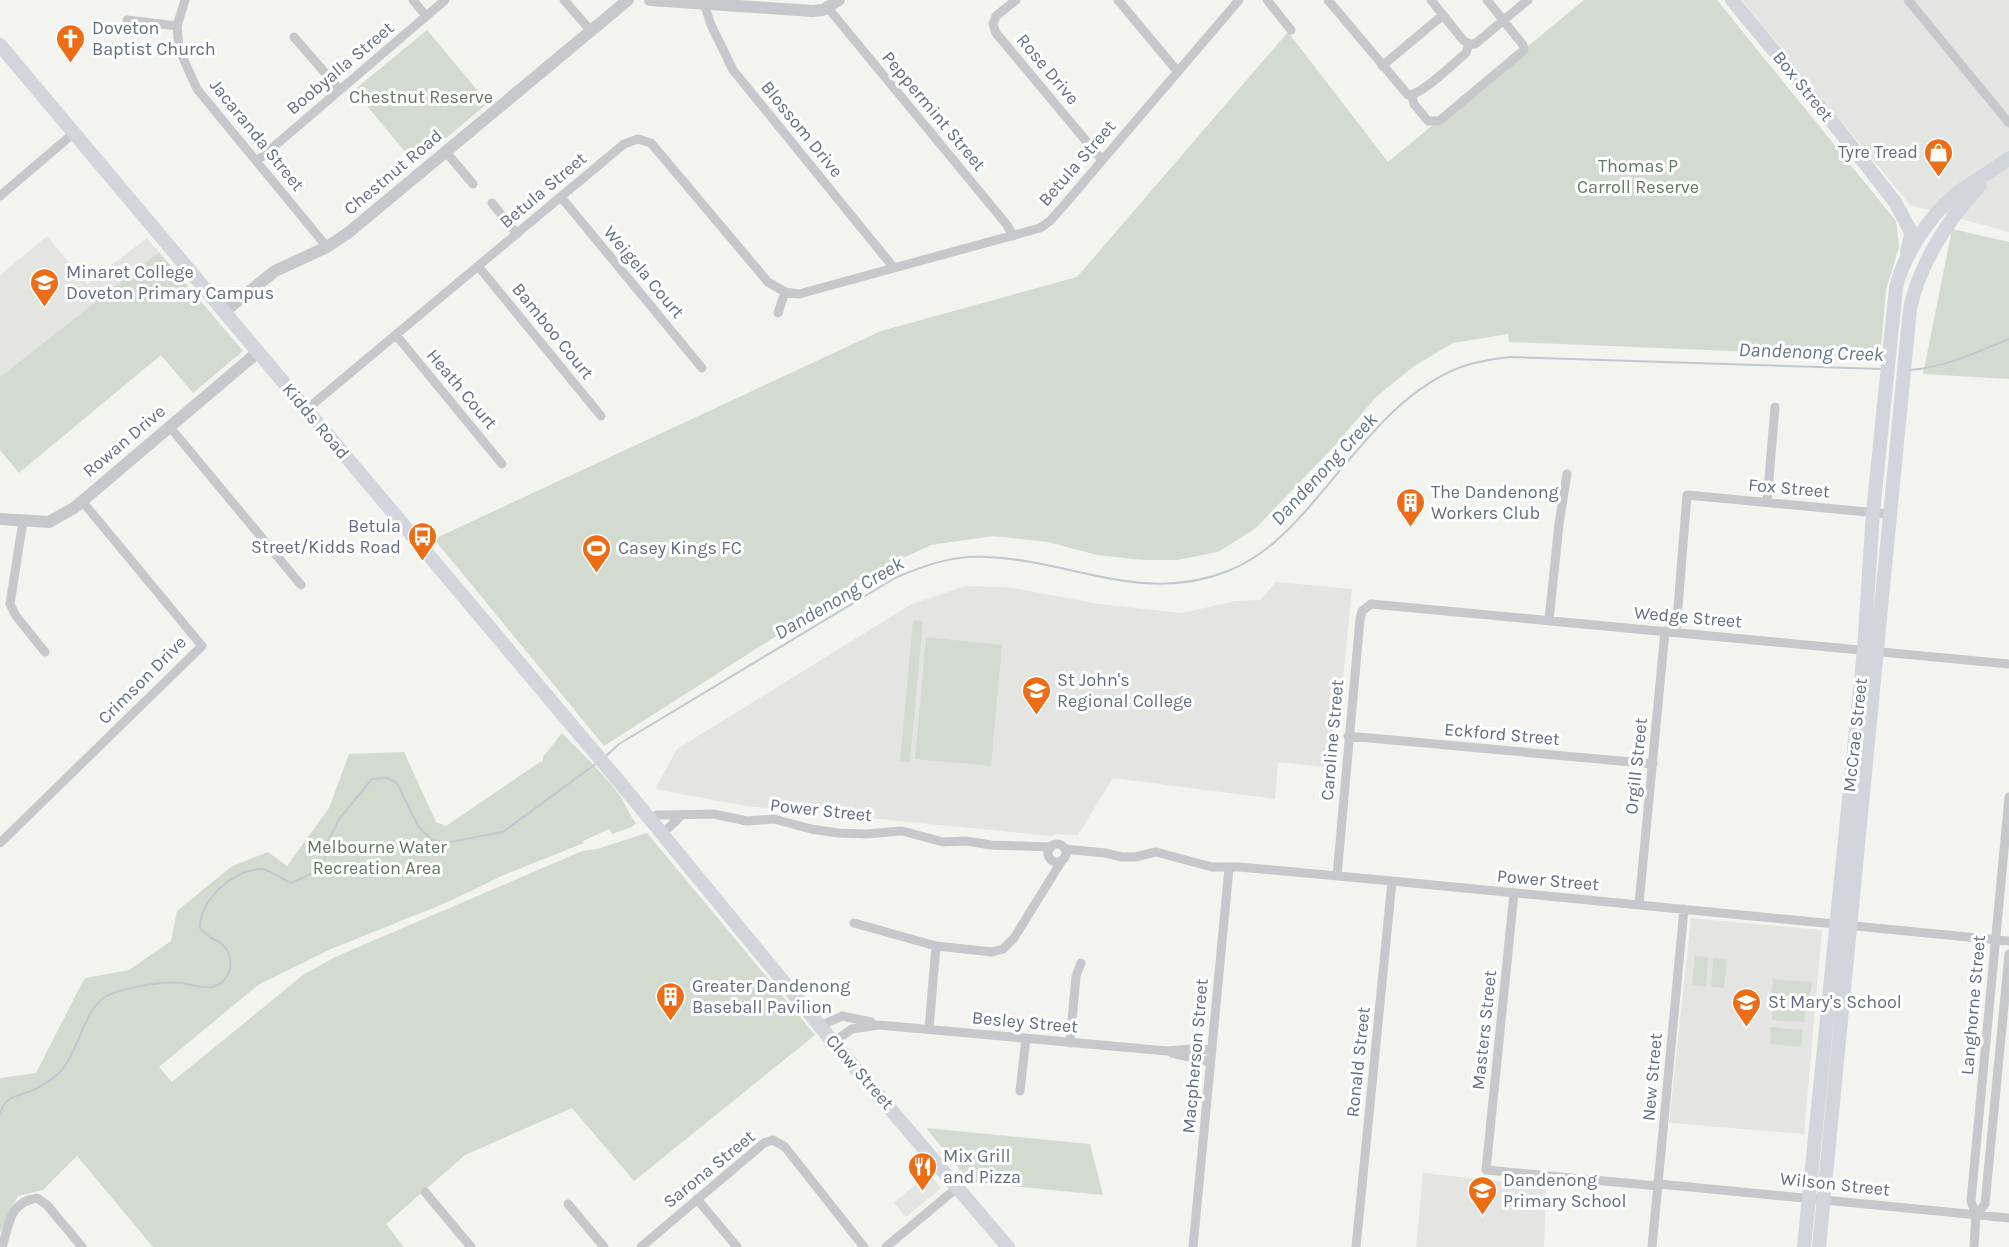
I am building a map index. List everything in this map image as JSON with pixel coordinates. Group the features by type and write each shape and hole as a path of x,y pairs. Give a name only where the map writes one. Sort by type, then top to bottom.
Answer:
{"main road":[{"name":"Box Street","path":"1732,0 1834,124 1894,202 1911,232 1901,268"},
{"name":"Kidds Road","path":"0,39 258,352 622,785"},
{"name":"Kidds Road","path":"0,45 12,56"},
{"path":"1925,262 1960,207 2009,158"},
{"name":"McCrae Street","path":"1871,651 1873,512 1896,288 1901,268 1936,214 1954,196 1995,170"},
{"name":"Box Street","path":"1894,202 1924,230"},
{"path":"1924,230 1928,246 1925,262"},
{"name":"McCrae Street","path":"1804,1247 1843,924 1906,346 1912,300 1925,262"},
{"name":"Clow Street","path":"622,785 833,1042 1008,1247"},
{"name":"McCrae Street","path":"1819,1247 1843,924"}],"street":[{"name":"Jacaranda Street","path":"185,0 177,26 179,49 197,89 327,247"},
{"path":"413,0 426,16"},
{"name":"Boobyalla Street","path":"257,161 445,0"},
{"path":"564,0 591,31"},
{"name":"Chestnut Road","path":"225,311 275,271 327,247 348,233 628,0"},
{"path":"650,0 812,11 833,4"},
{"name":"Rose Drive","path":"1016,0 996,16 993,24 996,33 1102,160"},
{"path":"1118,0 1178,72"},
{"name":"Betula Street","path":"307,409 624,144 638,140 651,143 768,282 785,292 799,294 1034,230 1046,224 1239,0"},
{"path":"1267,0 1291,30"},
{"path":"1328,0 1403,92 1412,96"},
{"path":"1431,0 1469,44 1475,44 1528,0"},
{"path":"1412,96 1414,104 1428,121 1439,122 1524,50 1523,45 1487,0"},
{"path":"1908,0 2009,123"},
{"name":"Blossom Drive","path":"704,2 711,25 733,70 894,268"},
{"name":"Peppermint Street","path":"833,4 1004,221 1013,236"},
{"path":"1382,66 1443,15"},
{"path":"127,20 177,26"},
{"path":"294,37 339,90"},
{"path":"1412,96 1466,53 1469,44"},
{"path":"0,196 75,132"},
{"path":"446,152 473,184"},
{"name":"Weigela Court","path":"561,197 702,368"},
{"path":"492,203 517,234"},
{"name":"Bamboo Court","path":"478,266 602,416"},
{"path":"778,313 785,292"},
{"name":"Heath Court","path":"396,336 502,464"},
{"name":"Rowan Drive","path":"0,519 49,522 82,501 258,352"},
{"path":"1767,502 1775,407"},
{"path":"170,426 302,585"},
{"path":"1549,620 1559,524 1568,474"},
{"name":"Fox Street","path":"1687,495 1888,514"},
{"name":"Orgill Street","path":"1639,904 1653,764 1687,495"},
{"name":"Crimson Drive","path":"0,843 201,646 82,501"},
{"path":"23,521 10,604 16,616 45,652"},
{"name":"Wedge Street","path":"1364,608 1376,604 2009,664"},
{"name":"Caroline Street","path":"1337,876 1348,736 1360,619 1364,608"},
{"name":"Eckford Street","path":"1348,736 1653,764"},
{"name":"Langhorne Street","path":"1974,1247 1976,1215 1971,1201 2009,797"},
{"name":"Power Street","path":"651,820 657,814 681,816 714,814 747,821 774,819 811,829 838,833 866,834 902,831 943,842 966,841 991,845 1028,846 1051,855"},
{"path":"662,834 681,816"},
{"path":"1049,881 1051,855 1058,844 1064,856"},
{"name":"Power Street","path":"1064,856 1087,852 1129,857 1156,852 1201,865 1229,868 1639,904 2009,941"},
{"path":"1051,855 1059,861 1064,856"},
{"path":"854,923 936,946 992,952 1003,949 1014,938 1064,856"},
{"name":"Macpherson Street","path":"1193,1247 1229,868"},
{"name":"Ronald Street","path":"1356,1247 1392,881"},
{"name":"Masters Street","path":"1486,1170 1514,893"},
{"name":"New Street","path":"1652,1247 1684,909"},
{"path":"929,1029 936,946"},
{"name":"Langhorne Street","path":"1976,1215 1985,1204 2009,954"},
{"path":"1070,1043 1076,976 1081,963"},
{"name":"Besley Street","path":"820,1026 842,1016 879,1025 1070,1043 1167,1051 1212,1050"},
{"name":"Besley Street","path":"833,1042 852,1029 879,1025"},
{"path":"1020,1091 1026,1038"},
{"name":"Besley Street","path":"1167,1051 1210,1062"},
{"name":"Sarona Street","path":"641,1247 764,1143 773,1140 785,1147 864,1247"},
{"name":"Wilson Street","path":"1486,1170 1809,1197 2009,1218"},
{"path":"886,1247 958,1187"},
{"path":"425,1192 471,1247"},
{"path":"2,1247 16,1206 25,1200 37,1198 47,1205 82,1247"},
{"path":"697,1198 737,1247"},
{"path":"568,1204 604,1247"}],"shaded area":[{"path":"1742,0 2009,0 2009,232 1910,205"},
{"name":"Minaret College Doveton Primary Campus","path":"47,236 87,284 147,238 159,252 0,377 0,275"},
{"name":"St John's Regional College","path":"1276,582 1352,589 1334,768 1278,762 1275,799 1113,778 1078,835 1055,834 1052,836 746,806 655,789 677,749 910,605 965,586 1008,587 1098,604 1182,613 1235,601 1260,600"},
{"name":"St Mary's School","path":"1691,918 1822,930 1804,1134 1669,1123"},
{"path":"929,1173 941,1188 906,1217 894,1203"},
{"name":"Dandenong Primary School","path":"1423,1173 1546,1186 1544,1247 1416,1247"}],"green space":[{"name":"Thomas P Carroll Reserve","path":"1584,0 1717,0 1896,221 1899,247 1886,290 1880,357 1509,342 1508,334 1453,343 1414,366 1376,397 1337,443 1256,528 1218,552 1177,560 1143,560 1097,555 1048,542 993,536 931,545 886,566 604,746 434,539 881,331 1077,277 1288,32 1388,162"},
{"name":"Chestnut Reserve","path":"427,30 488,103 415,164 354,90"},
{"path":"1952,229 2009,242 2009,379 1923,374"},
{"path":"159,252 243,351 193,393 161,355 19,473 0,450 0,377"},
{"path":"913,620 923,621 910,762 900,762"},
{"path":"926,637 1002,645 991,766 915,759"},
{"name":"Melbourne Water Recreation Area","path":"562,733 616,790 636,823 632,827 612,834 609,829 583,841 584,843 506,874 448,902 331,949 258,985 159,1067 172,1082 303,975 335,957 582,851 597,849 647,833 815,1035 634,1181 572,1108 465,1155 386,1224 404,1247 153,1247 77,1156 43,1190 18,1196 0,1233 0,1078 36,1073 86,978 129,970 171,941 177,911 232,866 268,852 287,866 329,808 349,754 404,752 436,822 446,826 543,762 543,757"},
{"path":"1695,956 1708,957 1706,987 1692,985"},
{"path":"1713,958 1727,959 1724,988 1711,987"},
{"path":"1773,979 1812,982 1809,1001 1771,998"},
{"path":"1774,1003 1806,1006 1804,1022 1772,1020"},
{"path":"1771,1027 1803,1030 1801,1047 1770,1044"},
{"path":"926,1128 1090,1144 1103,1195 970,1182"}],"waterway":[{"name":"Dandenong Creek","path":"1909,370 1948,363 2009,339"},
{"name":"Dandenong Creek","path":"606,756 619,744 895,578 928,565 951,559 987,557 1048,565 1107,578 1166,584 1197,580 1228,571 1265,550 1286,532 1380,424 1398,407 1438,378 1467,365 1510,357 1882,369"},
{"name":"Dandenong Creek","path":"0,1113 9,1100 34,1089 58,1074 71,1056 92,1011 105,997 131,988 153,984 181,983 209,987 224,980 230,968 229,955 221,943 200,928 201,917 212,897 230,880 251,871 265,869 291,883 311,874 324,860 329,839 339,819 372,779 387,778 397,783 418,826 432,840 445,843 503,832 597,763"}],"place":[{"name":"Doveton Baptist Church","path":"71,64"},
{"name":"Tyre Tread","path":"1939,178"},
{"name":"Minaret College Doveton Primary Campus","path":"45,308"},
{"name":"The Dandenong Workers Club","path":"1410,528"},
{"name":"Betula Street/Kidds Road","path":"422,562"},
{"name":"Casey Kings FC","path":"597,574"},
{"name":"St John's Regional College","path":"1036,716"},
{"name":"Greater Dandenong Baseball Pavilion","path":"671,1022"},
{"name":"St Mary's School","path":"1747,1028"},
{"name":"Mix Grill and Pizza","path":"922,1192"},
{"name":"Dandenong Primary School","path":"1482,1216"}]}
